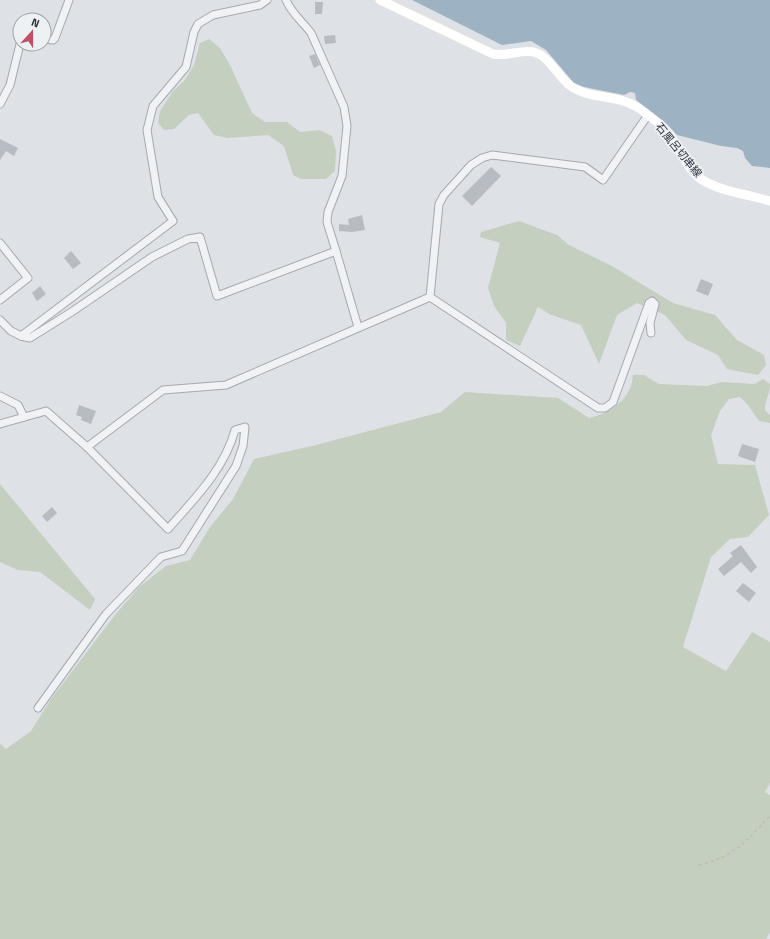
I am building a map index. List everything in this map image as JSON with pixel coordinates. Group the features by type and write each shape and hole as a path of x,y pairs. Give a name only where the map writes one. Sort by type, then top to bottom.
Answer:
{"main road":[{"name":"石風呂切串線","path":"380,0 493,54 502,56 523,51 535,52 545,59 571,86 581,91 623,100 638,107 670,135 693,171 709,184 770,201"}],"street":[{"path":"52,40 55,38 69,0"},
{"path":"21,336 172,221 158,197 147,130 153,106 186,67 194,32 198,24 213,15 260,5 267,0"},
{"path":"286,0 291,12 311,33 344,107 348,126 342,176 328,212 327,222 358,327"},
{"path":"0,104 10,85 18,52"},
{"path":"430,296 440,204 444,195 472,165 482,158 492,155 512,156 585,167 603,180 648,115"},
{"path":"0,320 11,331 21,336 30,338 74,312 152,256 188,239 200,237 217,296 336,251"},
{"path":"0,243 28,278 0,300"},
{"path":"87,447 163,390 226,385 430,296"},
{"path":"430,296 598,408 605,408 613,402 649,303 652,301 655,304 650,323 651,333"},
{"path":"0,396 18,405 24,417"},
{"path":"0,424 46,411 87,447 168,529 215,474 231,445 235,430 245,427 243,446 236,466 182,551 161,557 106,614 38,708"}],"path":[{"path":"699,865 714,861 734,852 770,816"}],"green space":[{"path":"209,39 220,48 230,65 252,113 265,122 287,122 300,132 319,130 332,136 336,151 335,171 326,179 301,179 293,175 284,146 268,135 227,138 214,135 198,113 189,115 174,129 164,130 158,123 160,111 173,91 185,80 194,65 200,43"},
{"path":"519,221 557,235 569,245 612,266 673,303 715,315 737,340 764,355 766,365 758,375 727,369 718,355 686,340 665,315 637,303 617,315 599,364 581,325 551,315 538,307 520,346 506,340 506,323 494,306 488,288 500,243 480,237 481,232"},
{"path":"633,375 644,375 659,384 707,386 721,382 755,384 763,379 770,384 765,410 770,415 770,423 759,421 748,405 740,397 729,399 720,411 711,435 718,464 755,465 769,515 748,537 730,539 711,557 683,647 726,671 752,632 770,642 770,783 765,792 770,795 770,932 766,939 0,939 0,743 6,749 31,731 51,699 115,615 139,587 166,566 190,560 210,527 233,499 254,459 316,445 441,412 465,392 558,398 589,418 606,412 617,405 630,388"},
{"path":"0,484 95,599 90,610 40,572 18,570 0,562"}],"water":[{"path":"412,0 770,0 770,168 752,166 745,158 743,151 737,148 721,146 677,135 666,123 636,100 635,93 630,92 624,95 584,87 574,83 546,50 531,41 502,45"}],"building":[{"path":"315,2 323,2 322,14 315,14"},
{"path":"335,35 336,43 325,44 324,36"},
{"path":"315,54 320,65 314,68 309,56"},
{"path":"0,139 18,148 14,156 6,151 0,160"},
{"path":"491,167 501,176 472,206 462,196"},
{"path":"362,215 365,230 352,232 339,231 339,224 349,225 348,219"},
{"path":"71,251 81,263 73,269 64,258"},
{"path":"701,279 713,284 708,296 696,291"},
{"path":"40,286 46,294 37,301 32,293"},
{"path":"79,405 96,411 91,424 81,420 82,417 76,415"},
{"path":"742,444 759,449 755,462 738,456"},
{"path":"52,507 57,513 47,522 42,516"},
{"path":"741,545 757,567 751,573 741,562 724,576 718,569 733,556 730,553"},
{"path":"743,583 756,593 749,602 736,591"}]}
